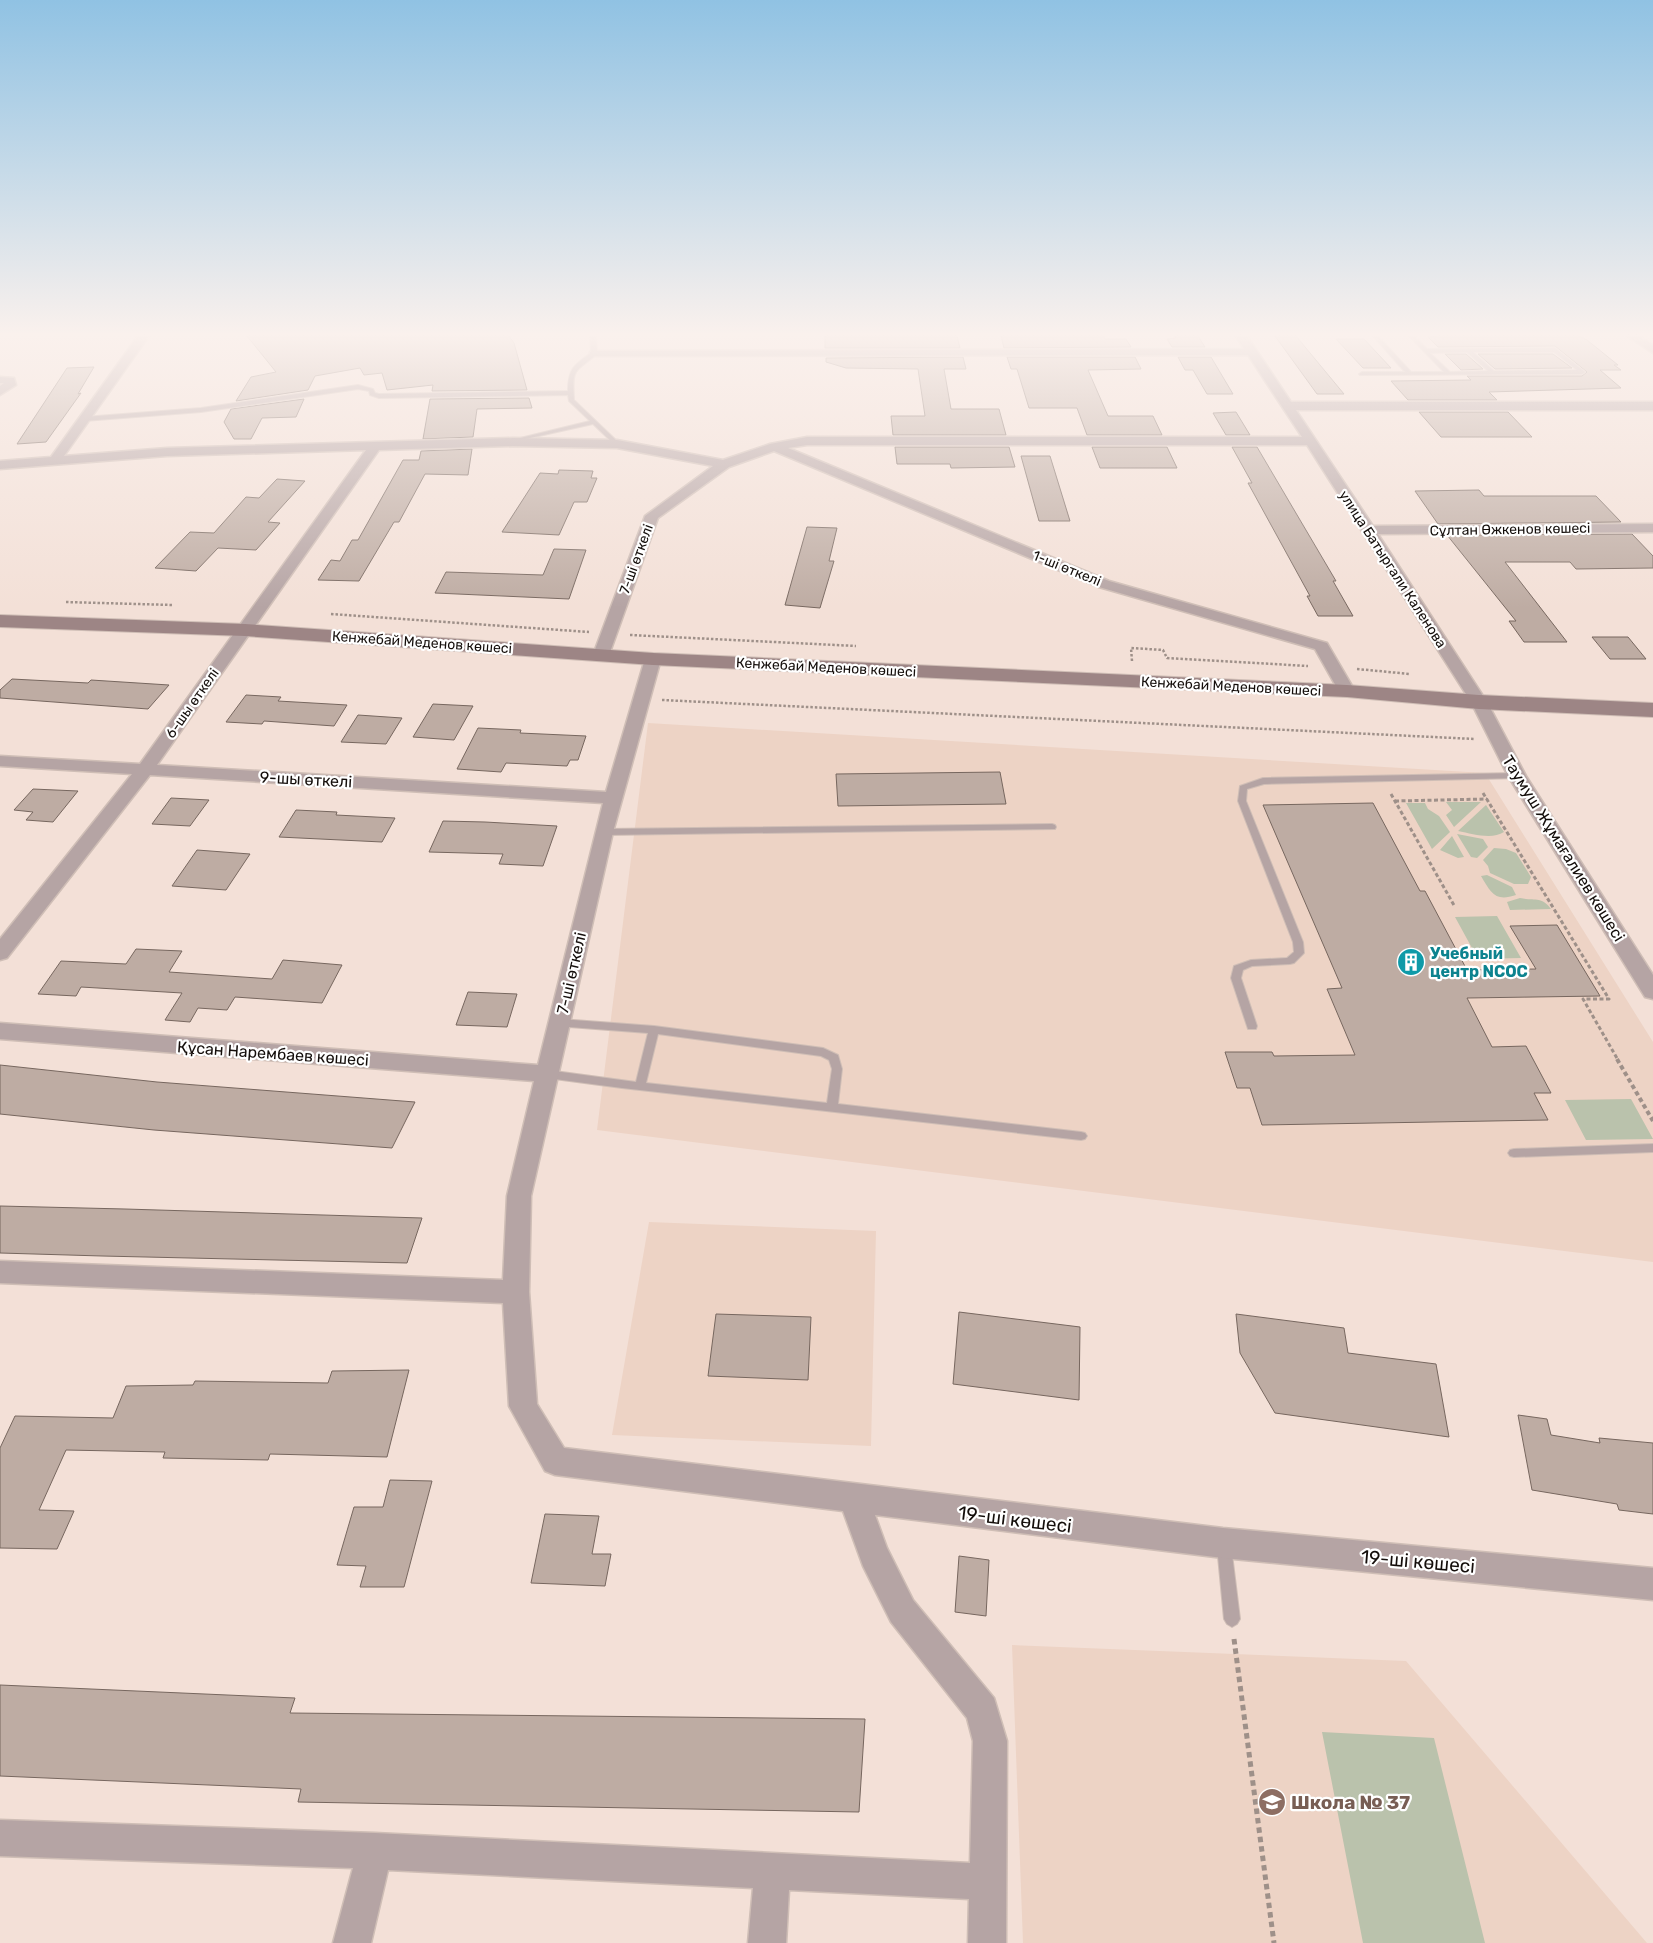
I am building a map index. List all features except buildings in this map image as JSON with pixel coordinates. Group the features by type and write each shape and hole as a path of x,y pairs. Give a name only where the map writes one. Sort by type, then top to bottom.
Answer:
{"street":[{"path":"55,460 79,427"},
{"name":"улица Батыргали Каленова","path":"1302,427 1478,702"},
{"name":"7-ші өткелі","path":"601,655 652,516 724,464 774,447 807,441 1311,441"},
{"path":"0,465 167,452 513,442 617,444 724,464"},
{"name":"6-шы өткелі","path":"0,953 145,770 375,447"},
{"name":"1-ші өткелі","path":"774,447 1104,584 1321,646 1347,691"},
{"name":"Сұлтан Өжкенов көшесі","path":"1368,530 1653,528"},
{"name":"Кенжебай Меденов көшесі","path":"0,621 245,630 653,659 1347,691 1478,702 1653,710"},
{"name":"7-ші өткелі","path":"516,1292 519,1196 604,832 653,659"},
{"name":"Таумуш Жұмағалиев көшесі","path":"1478,702 1517,776 1653,992"},
{"name":"9-шы өткелі","path":"0,761 613,798"},
{"name":"Құсан Нарембаев көшесі","path":"0,1032 547,1074"},
{"path":"0,1272 516,1292"},
{"name":"19-ші көшесі","path":"516,1292 523,1406 555,1461 1223,1543 1653,1584"},
{"path":"854,1499 874,1555 902,1611 959,1679 982,1710 990,1741 986,1882 987,1943"},
{"path":"0,1838 375,1851 986,1882"},
{"path":"352,1943 375,1851"},
{"path":"767,1943 772,1870"}],"lane":[{"path":"513,442 575,427"},
{"path":"599,427 617,444"},
{"path":"1252,1026 1236,978 1238,968 1251,963 1290,961 1299,953 1298,942 1242,801 1243,788 1263,782 1517,776"},
{"path":"604,832 1052,827"},
{"path":"560,1023 654,1030 823,1052 834,1058 837,1069 832,1108"},
{"path":"640,1086 654,1030"},
{"path":"547,1074 1081,1136"},
{"path":"1514,1153 1653,1148"},
{"path":"1223,1543 1232,1619"}],"path":[{"path":"66,602 181,606"},
{"path":"327,614 609,634 866,647"},
{"path":"1122,660 1132,661 1131,648 1164,650 1167,658 1333,667 1417,674"},
{"path":"642,699 1498,740"},
{"path":"1474,777 1608,999 1583,1000 1653,1121"},
{"path":"1382,779 1455,907"},
{"path":"1395,801 1487,799"},
{"path":"1232,1619 1274,1943"}],"shaded area":[{"path":"648,723 1485,773 1653,1042 1653,1262 597,1130"},
{"path":"649,1222 876,1231 871,1446 612,1435"},
{"name":"Школа № 37","path":"1012,1645 1406,1661 1647,1943 1023,1943"}],"green space":[{"path":"1446,802 1481,802 1454,827 1446,815 1452,810"},
{"path":"1406,803 1425,803 1428,809 1439,816 1450,832 1432,849"},
{"path":"1486,805 1504,832 1488,836 1458,831"},
{"path":"1457,834 1483,839 1488,847 1477,858 1471,857"},
{"path":"1452,836 1464,857 1458,858 1440,850"},
{"path":"1494,848 1506,849 1516,853 1531,877 1528,884 1514,884 1490,873 1488,866 1483,860"},
{"path":"1487,875 1512,887 1516,895 1498,897 1491,891 1481,876"},
{"path":"1520,898 1544,902 1551,909 1510,910 1507,902"},
{"path":"1497,916 1521,958 1478,959 1455,917"},
{"path":"1631,1099 1653,1139 1586,1140 1565,1100"},
{"path":"1322,1732 1434,1738 1485,1943 1363,1943"}],"place":[{"name":"Учебный центр NCOC","path":"1411,962"},
{"name":"Школа № 37","path":"1272,1802"}]}
